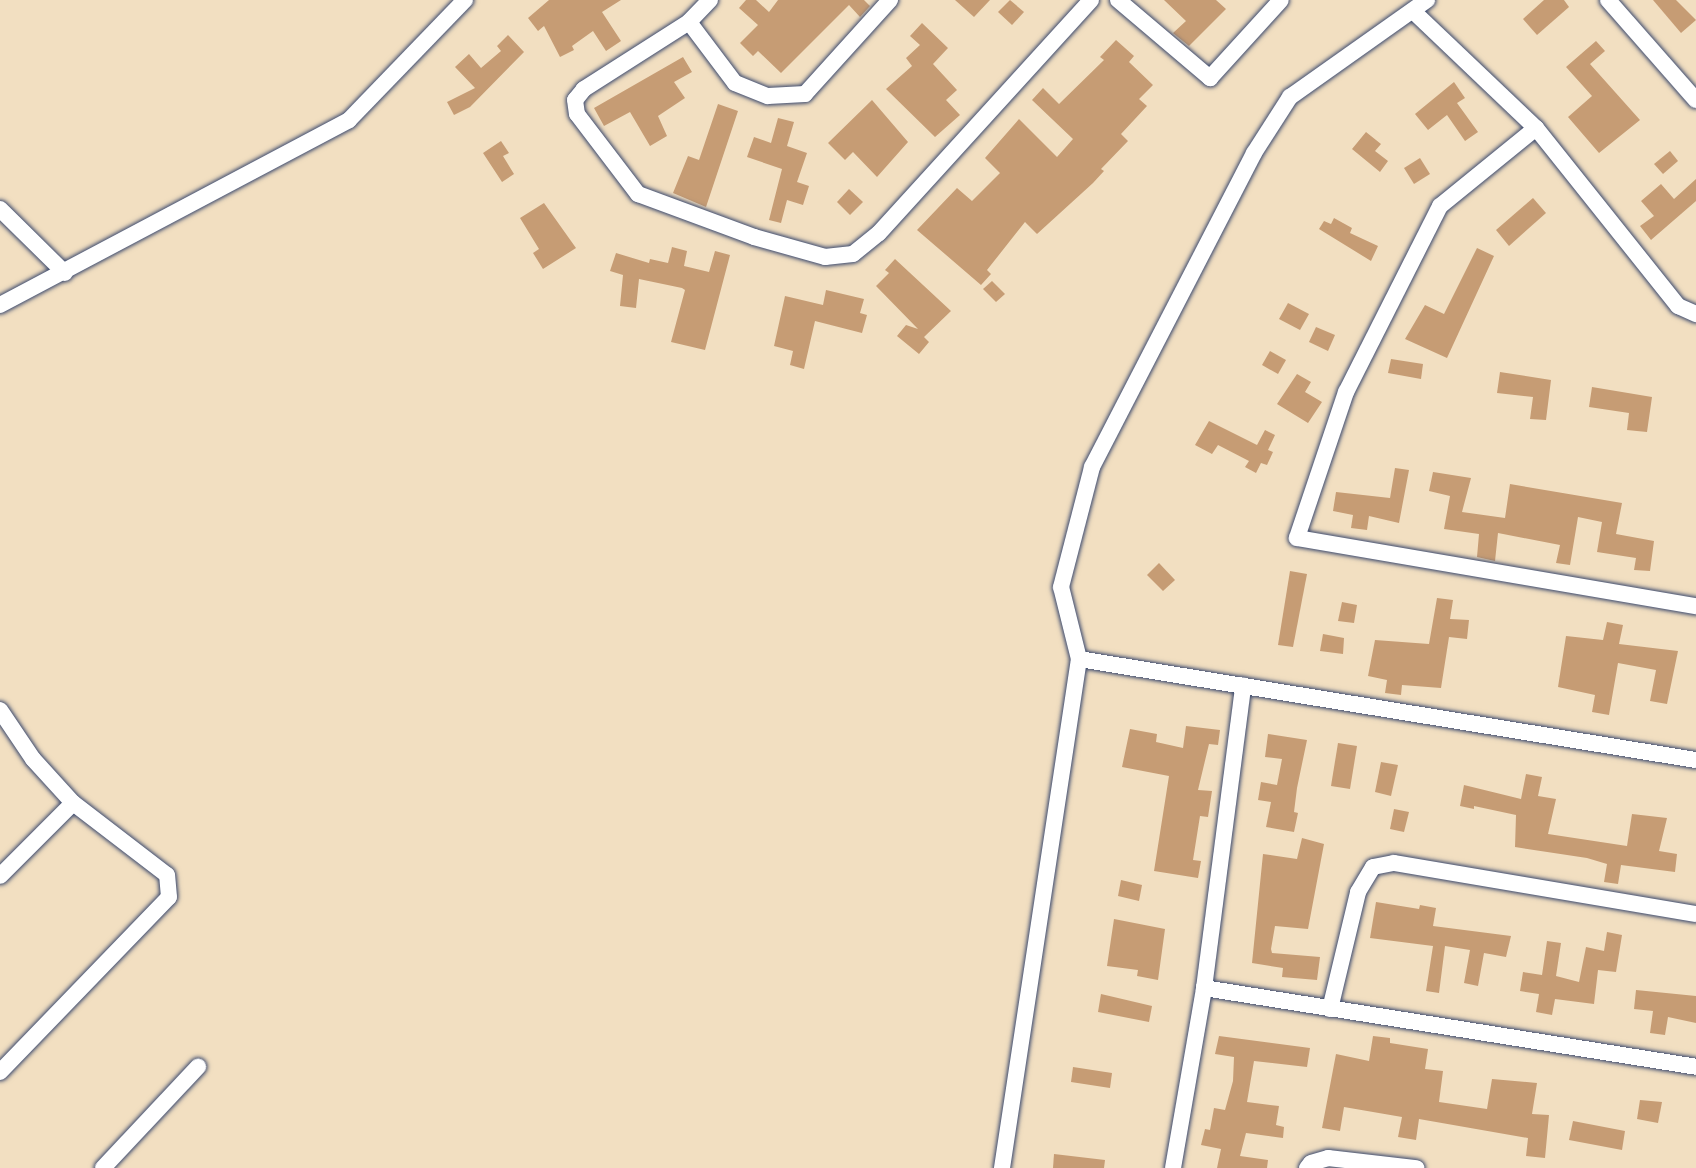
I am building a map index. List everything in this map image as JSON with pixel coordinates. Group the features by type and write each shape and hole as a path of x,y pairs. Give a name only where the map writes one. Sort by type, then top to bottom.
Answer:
{"street":[{"path":"0,305 349,120 465,0"},
{"path":"710,0 689,22 584,89 575,100 577,114 638,194 754,237 825,257 853,254 879,233 1091,0"},
{"path":"689,22 735,83 768,96 805,94 890,0"},
{"path":"1118,0 1210,78 1281,0"},
{"path":"1002,1168 1079,659 1061,587 1092,467 1240,180 1290,97 1427,0"},
{"path":"1608,0 1696,100"},
{"path":"1414,12 1536,128 1678,306 1696,314"},
{"path":"1536,128 1440,206 1346,392 1297,538 1696,606"},
{"path":"0,209 65,273"},
{"path":"1079,659 1696,760"},
{"path":"1173,1168 1204,988 1243,686"},
{"path":"0,710 33,759 73,803 167,875 169,897 0,1072"},
{"path":"0,876 73,803"},
{"path":"1330,1009 1358,892 1373,867 1394,863 1696,914"},
{"path":"1204,988 1696,1067"},
{"path":"103,1168 198,1067"},
{"path":"1307,1168 1311,1163 1328,1158 1416,1168"}],"building":[{"path":"549,0 621,0 602,12 621,41 606,51 593,31 572,46 574,50 560,57 544,26 538,31 528,18"},
{"path":"746,0 756,0 769,12 778,0 864,0 870,6 860,17 849,5 781,73 758,51 753,56 740,43 758,25 739,8"},
{"path":"955,0 990,0 974,17"},
{"path":"1010,0 1024,12 1012,25 998,12"},
{"path":"1164,0 1216,0 1226,9 1189,46 1173,33 1186,21"},
{"path":"1544,0 1564,0 1569,7 1537,35 1523,19"},
{"path":"1653,0 1676,0 1696,20 1681,33"},
{"path":"922,23 948,48 933,64 957,90 946,100 960,115 935,137 886,89 912,66 906,58 920,45 910,36"},
{"path":"508,35 524,52 470,107 454,115 447,102 475,88 455,67 469,54 481,68 501,51 497,46"},
{"path":"1116,40 1134,56 1129,62 1153,85 1139,99 1147,106 1121,134 1128,141 1101,169 1104,171 1093,183 1037,234 1025,222 987,270 991,274 981,285 917,230 957,188 972,201 1000,173 985,158 1019,119 1057,157 1073,139 1032,100 1043,88 1059,104 1104,60 1100,57"},
{"path":"1596,41 1605,51 1590,64 1640,120 1599,153 1568,117 1592,96 1566,67"},
{"path":"683,57 692,72 674,82 685,98 658,116 667,136 650,146 630,112 604,126 594,108"},
{"path":"1454,82 1465,98 1457,103 1478,132 1465,141 1447,115 1428,130 1415,114"},
{"path":"872,100 908,142 877,177 853,152 845,160 828,143"},
{"path":"718,104 738,111 706,207 673,193 688,156 699,160"},
{"path":"778,118 794,122 787,146 807,153 797,182 809,186 803,205 787,200 781,223 769,220 782,169 747,157 754,137 771,143"},
{"path":"1366,132 1381,144 1375,151 1388,161 1380,172 1352,149"},
{"path":"501,141 509,153 503,156 514,174 502,182 483,153"},
{"path":"1670,151 1678,161 1663,174 1654,164"},
{"path":"1420,158 1430,174 1414,184 1404,168"},
{"path":"1696,179 1696,201 1651,240 1640,226 1654,216 1641,201 1661,184 1674,199"},
{"path":"849,189 863,202 850,215 837,202"},
{"path":"1533,198 1546,213 1509,246 1496,230"},
{"path":"544,203 576,248 543,269 533,253 539,249 520,218"},
{"path":"1334,218 1352,228 1350,233 1378,246 1371,261 1319,229 1324,221 1331,224"},
{"path":"672,247 687,251 684,266 709,272 715,251 730,255 705,350 671,342 685,290 682,288 639,279 636,308 620,306 623,275 610,271 616,253 649,263 650,259 668,263"},
{"path":"1477,248 1494,256 1447,358 1405,339 1425,305 1444,314"},
{"path":"895,259 951,311 924,337 929,342 919,354 897,336 906,325 918,329 876,286 889,273 885,270"},
{"path":"992,281 1005,294 996,302 983,289"},
{"path":"826,290 864,299 860,313 867,315 862,333 815,321 804,369 790,365 793,351 774,346 785,296 823,305"},
{"path":"1288,303 1309,314 1300,330 1279,319"},
{"path":"1316,327 1335,335 1328,351 1309,342"},
{"path":"1270,351 1286,360 1278,374 1262,365"},
{"path":"1391,359 1423,364 1421,379 1388,373"},
{"path":"1500,372 1551,380 1546,420 1530,419 1533,397 1497,393"},
{"path":"1297,374 1311,382 1305,392 1322,402 1308,423 1277,404"},
{"path":"1592,387 1652,397 1647,432 1627,430 1629,413 1589,407"},
{"path":"1209,421 1257,445 1265,430 1275,435 1268,450 1273,452 1267,465 1261,463 1256,473 1245,467 1249,461 1218,445 1212,454 1195,445"},
{"path":"1395,468 1409,470 1399,523 1369,516 1367,530 1351,528 1353,515 1333,511 1336,492 1390,498"},
{"path":"1433,472 1471,478 1462,512 1505,518 1510,484 1622,503 1616,534 1654,541 1650,571 1634,570 1636,558 1597,552 1602,522 1578,517 1570,565 1556,563 1560,545 1498,533 1495,561 1477,557 1479,534 1444,529 1450,496 1429,491"},
{"path":"1159,563 1175,580 1163,591 1147,575"},
{"path":"1290,571 1307,574 1293,647 1278,645"},
{"path":"1437,598 1453,600 1450,619 1469,620 1467,639 1449,637 1441,688 1402,685 1401,695 1385,693 1387,680 1368,676 1375,640 1429,644"},
{"path":"1342,602 1357,605 1354,623 1338,621"},
{"path":"1607,622 1623,625 1619,644 1678,651 1667,704 1650,701 1656,670 1618,663 1609,715 1592,712 1595,695 1558,687 1566,636 1603,640"},
{"path":"1323,634 1344,638 1343,654 1320,651"},
{"path":"1186,726 1220,730 1218,745 1209,744 1198,790 1212,791 1208,817 1200,816 1193,860 1201,861 1198,878 1154,871 1169,776 1122,767 1130,729 1157,734 1156,742 1183,748"},
{"path":"1268,734 1307,740 1297,788 1294,812 1298,813 1294,832 1266,827 1271,802 1258,800 1261,782 1277,785 1282,759 1265,757"},
{"path":"1338,743 1357,746 1350,789 1331,786"},
{"path":"1381,762 1398,765 1391,796 1375,792"},
{"path":"1526,774 1542,777 1538,796 1556,799 1548,834 1627,846 1632,814 1667,818 1659,851 1677,854 1675,872 1621,865 1618,884 1604,882 1607,864 1515,847 1516,815 1460,806 1464,785 1521,799"},
{"path":"1394,809 1409,812 1404,832 1390,829"},
{"path":"1302,838 1324,844 1308,929 1275,926 1271,949 1272,953 1320,957 1317,980 1282,977 1283,968 1252,963 1263,854 1297,859"},
{"path":"1121,880 1142,885 1139,901 1118,896"},
{"path":"1376,902 1419,909 1420,905 1436,908 1433,926 1511,936 1506,957 1484,953 1478,986 1464,983 1470,950 1445,946 1439,993 1426,991 1433,946 1370,938"},
{"path":"1114,919 1165,929 1158,980 1137,976 1138,970 1107,966"},
{"path":"1607,932 1622,935 1616,972 1598,970 1594,1004 1555,999 1552,1015 1536,1012 1539,994 1520,991 1523,972 1542,975 1547,941 1561,943 1556,976 1579,982 1586,947 1604,951"},
{"path":"1636,990 1696,996 1696,1023 1668,1017 1665,1035 1650,1033 1653,1011 1634,1009"},
{"path":"1101,994 1152,1006 1149,1022 1098,1012"},
{"path":"1219,1036 1310,1048 1307,1067 1254,1061 1247,1102 1279,1106 1276,1125 1284,1127 1283,1138 1246,1133 1240,1156 1268,1160 1267,1168 1217,1168 1221,1149 1201,1145 1205,1129 1210,1130 1214,1108 1225,1110 1233,1081 1234,1057 1215,1054"},
{"path":"1373,1036 1390,1038 1390,1043 1428,1049 1425,1069 1443,1071 1439,1102 1487,1109 1492,1079 1537,1083 1532,1114 1549,1115 1545,1158 1526,1156 1528,1138 1419,1119 1416,1140 1398,1137 1402,1117 1344,1107 1340,1131 1322,1128 1336,1054 1369,1061"},
{"path":"1073,1067 1112,1073 1110,1088 1071,1082"},
{"path":"1640,1100 1662,1102 1658,1123 1637,1119"},
{"path":"1573,1121 1625,1131 1622,1150 1569,1140"},
{"path":"1054,1154 1105,1160 1104,1168 1053,1168"}]}
